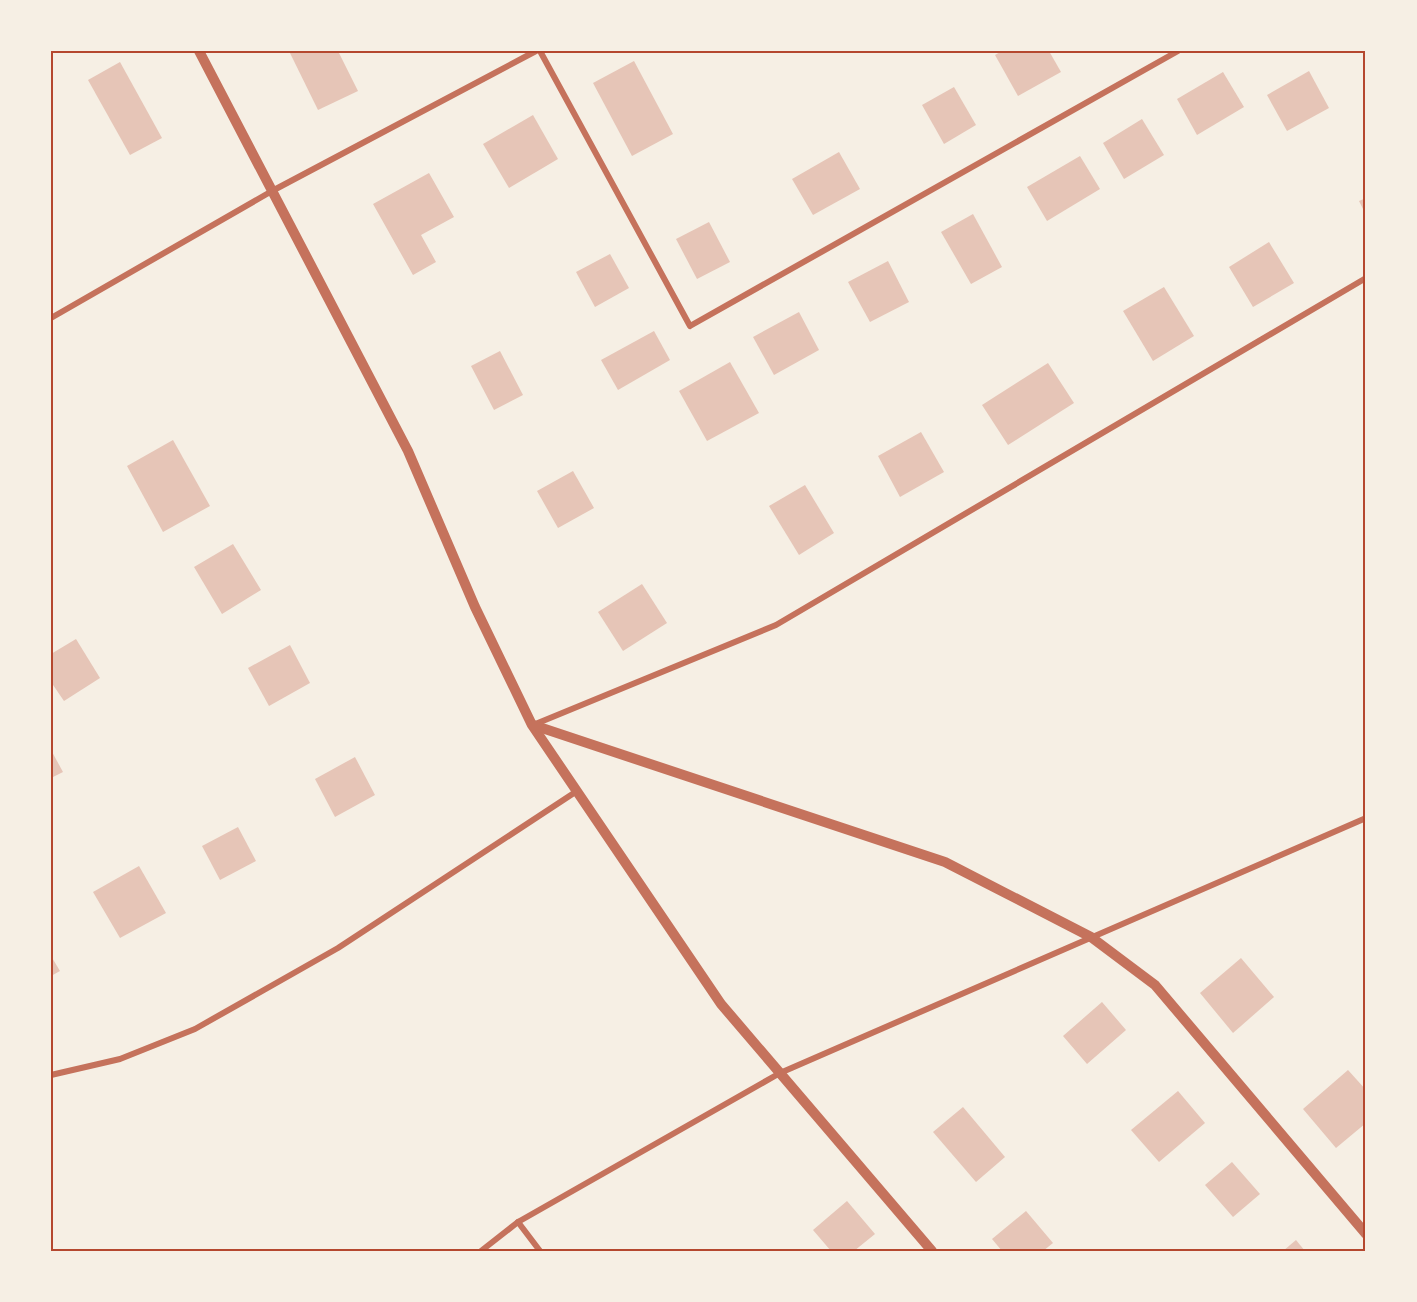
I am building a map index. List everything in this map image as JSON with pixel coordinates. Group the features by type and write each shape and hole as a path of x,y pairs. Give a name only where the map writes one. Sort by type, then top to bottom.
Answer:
{"street":[{"path":"199,51 408,451 475,607 532,725 721,1004 932,1251"},
{"path":"51,318 272,191 538,51 690,326 1178,51"},
{"path":"532,725 776,626 1366,278"},
{"path":"532,725 945,862 1091,937 1155,985 1366,1234"},
{"path":"51,1076 120,1059 195,1029 338,948 577,791"},
{"path":"481,1251 518,1222 780,1073 1366,818"},
{"path":"518,1222 540,1251"}],"building":[{"path":"289,51 338,51 358,91 318,110"},
{"path":"1002,51 1049,51 1061,72 1018,96 995,55"},
{"path":"634,61 673,134 632,156 593,83"},
{"path":"120,62 162,138 130,155 88,80"},
{"path":"1309,71 1329,108 1287,131 1267,95"},
{"path":"1223,72 1244,107 1197,135 1177,99"},
{"path":"954,87 976,125 944,144 922,105"},
{"path":"533,115 558,159 509,188 483,144"},
{"path":"1142,119 1164,155 1124,179 1103,143"},
{"path":"839,152 860,189 813,215 792,179"},
{"path":"1080,156 1100,189 1047,221 1027,187"},
{"path":"429,173 454,217 421,235 436,262 413,275 373,204"},
{"path":"1366,198 1366,215 1359,201"},
{"path":"973,214 1002,267 971,284 941,232"},
{"path":"709,222 730,262 697,279 676,239"},
{"path":"1269,242 1294,283 1253,307 1229,267"},
{"path":"610,254 629,288 595,307 576,272"},
{"path":"888,261 909,302 870,322 848,282"},
{"path":"1164,287 1194,336 1153,361 1123,311"},
{"path":"799,312 819,350 774,375 753,337"},
{"path":"654,331 670,360 618,390 601,360"},
{"path":"500,351 523,395 494,410 471,366"},
{"path":"730,362 759,413 707,441 679,391"},
{"path":"1048,363 1074,403 1008,445 982,405"},
{"path":"921,432 944,472 900,497 878,456"},
{"path":"173,440 210,506 163,532 127,466"},
{"path":"573,471 594,508 558,528 537,491"},
{"path":"805,485 834,533 799,555 769,506"},
{"path":"233,544 261,590 222,614 194,567"},
{"path":"642,584 667,623 623,651 598,612"},
{"path":"76,639 100,678 64,701 51,682 51,654"},
{"path":"290,645 310,683 269,706 248,668"},
{"path":"51,750 63,772 51,778"},
{"path":"355,757 375,795 335,817 315,779"},
{"path":"238,827 256,861 220,880 202,846"},
{"path":"139,866 166,913 120,938 93,892"},
{"path":"51,956 60,971 51,976"},
{"path":"1241,958 1274,997 1233,1033 1200,993"},
{"path":"1102,1002 1126,1030 1087,1064 1063,1036"},
{"path":"1348,1070 1366,1090 1366,1123 1336,1148 1303,1109"},
{"path":"1178,1091 1205,1123 1159,1162 1131,1130"},
{"path":"963,1107 1005,1157 976,1182 933,1132"},
{"path":"1232,1162 1260,1194 1233,1217 1205,1185"},
{"path":"847,1201 875,1234 854,1251 831,1251 813,1230"},
{"path":"1026,1211 1053,1243 1043,1251 1002,1251 992,1239"},
{"path":"1296,1240 1305,1251 1283,1251"}]}
